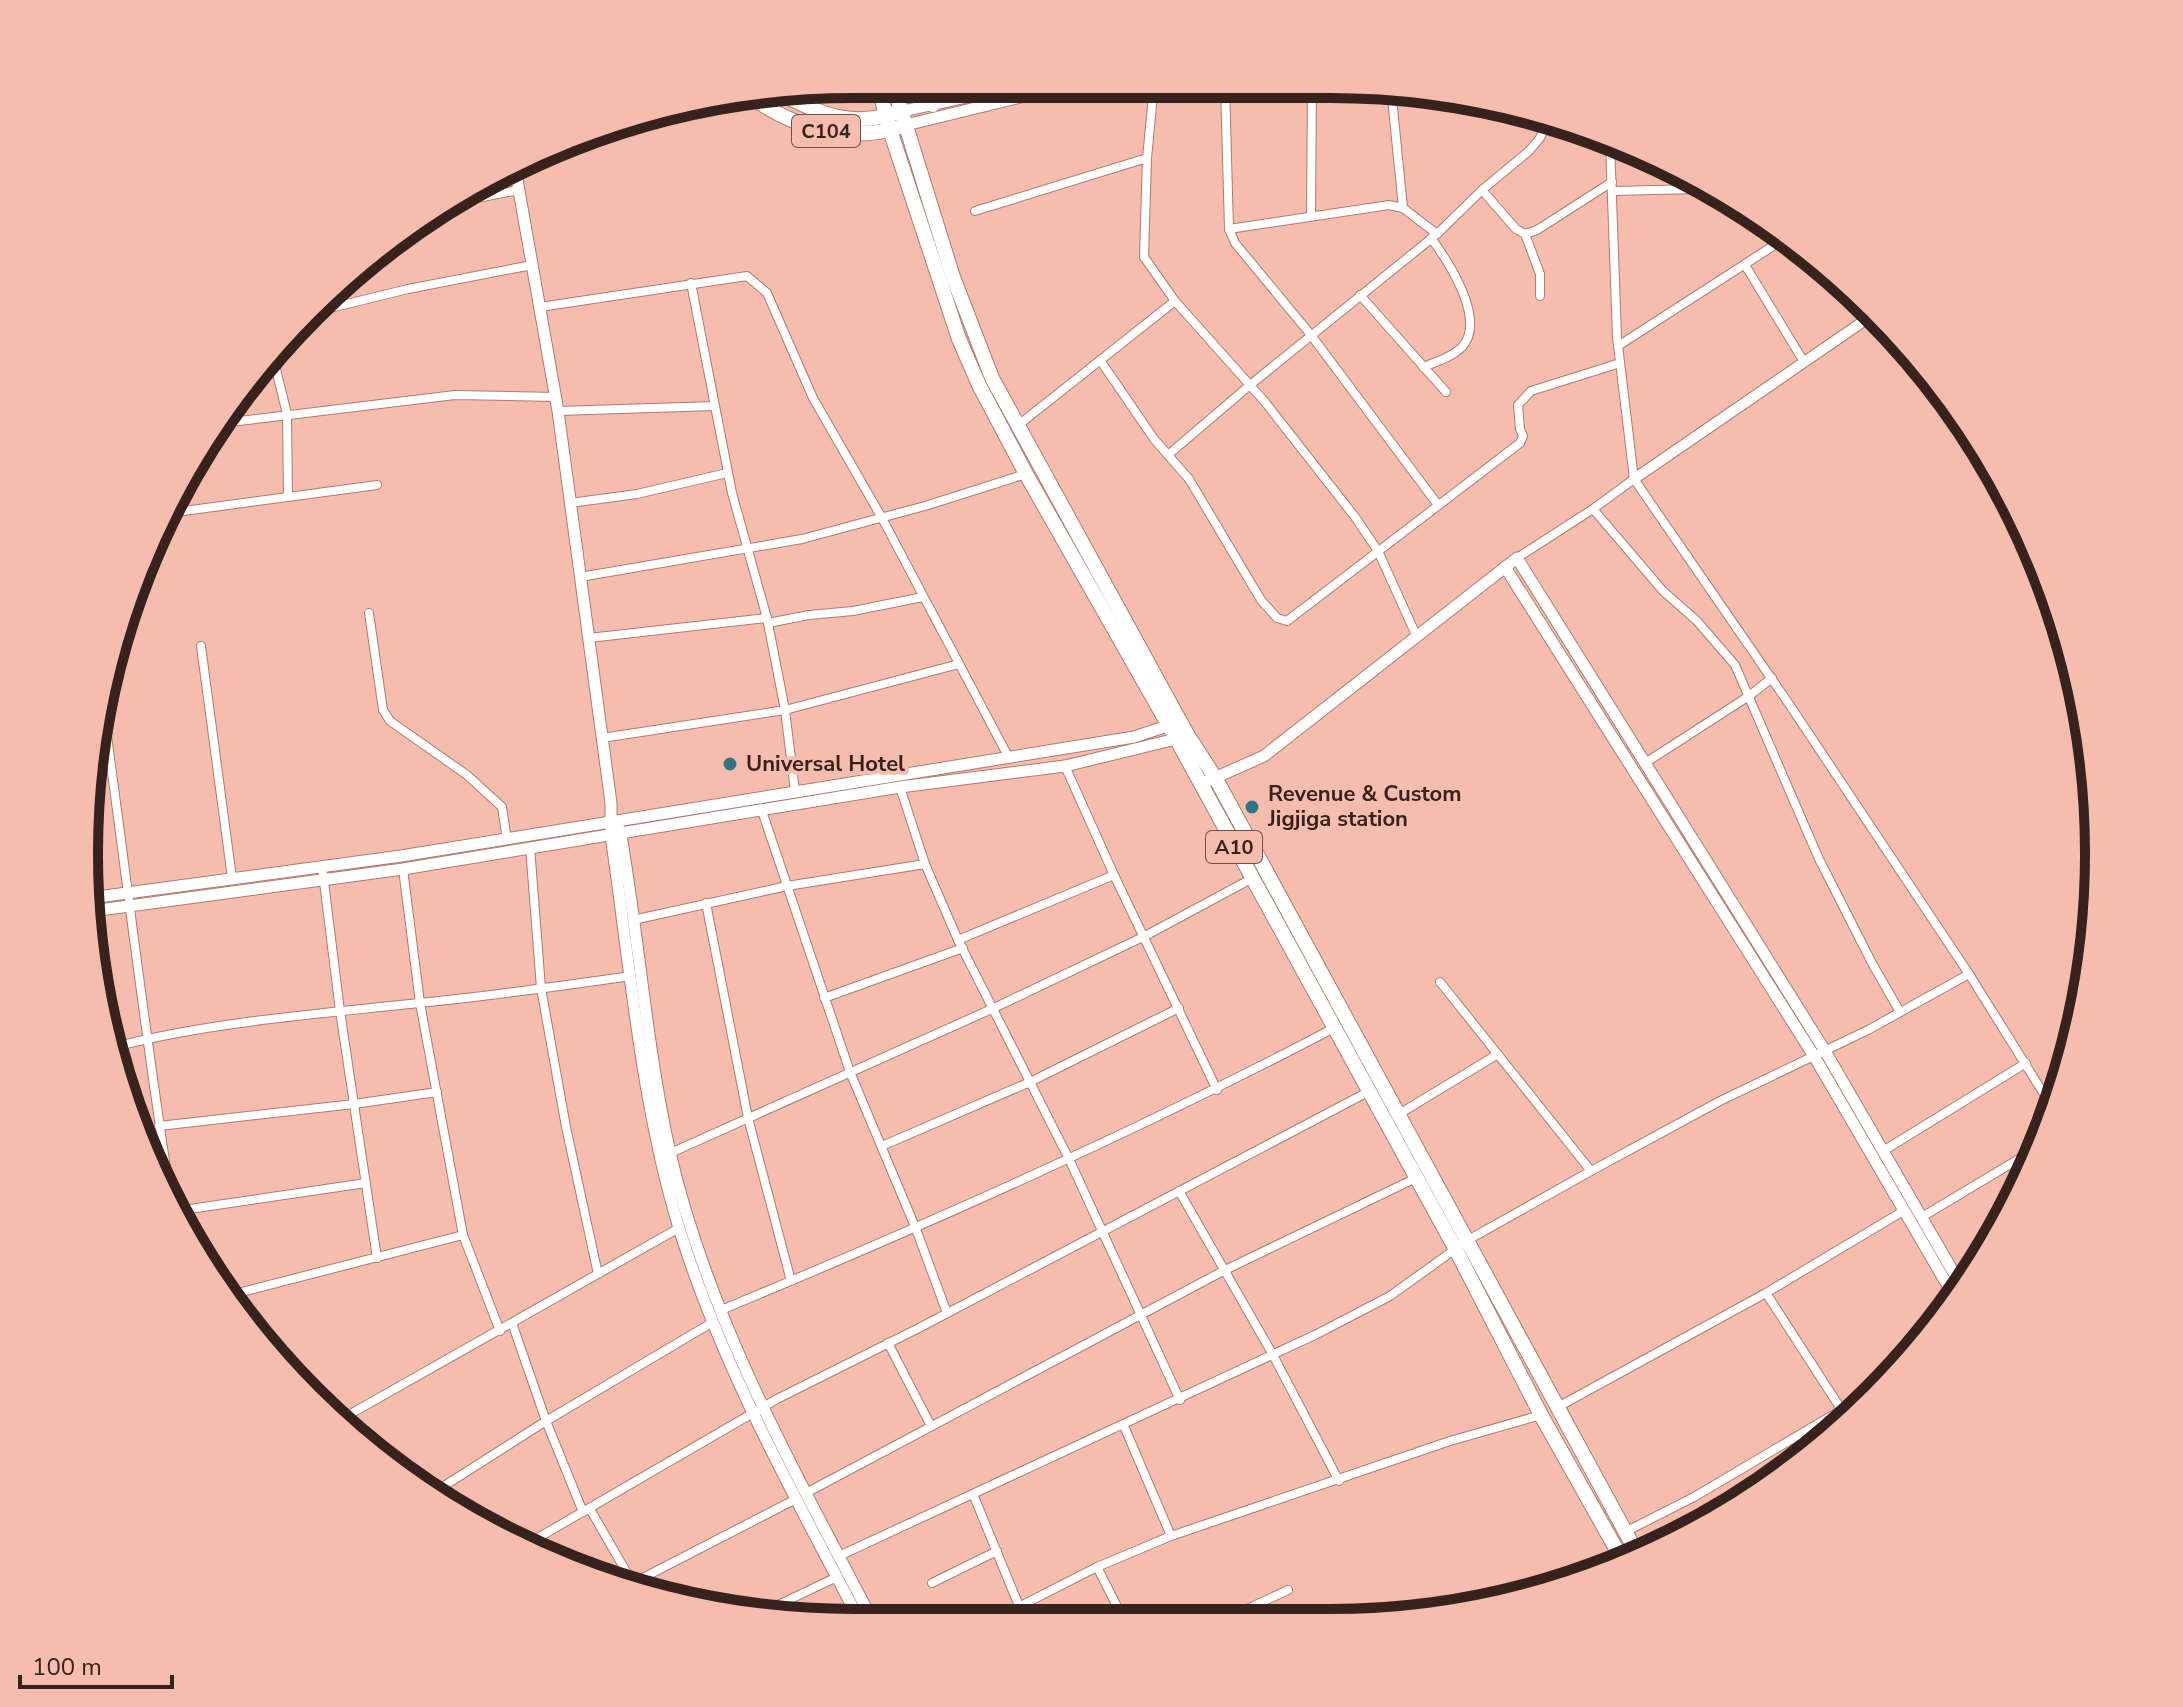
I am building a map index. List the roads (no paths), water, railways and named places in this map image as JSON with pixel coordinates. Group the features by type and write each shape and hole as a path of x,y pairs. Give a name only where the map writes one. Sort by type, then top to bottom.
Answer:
{"highway":[{"name":"A10","path":"882,98 959,339 979,385 1026,474 1179,730 1216,779 1399,1114 1541,1415 1618,1552"},
{"name":"A10","path":"899,98 953,277 992,378 1016,426 1179,730 1201,784 1251,879 1368,1092 1416,1178 1462,1244 1632,1545"},
{"path":"921,98 930,103"},
{"name":"C104","path":"795,101 832,118 888,123"},
{"name":"C104","path":"760,104 827,131 859,134 904,118"}],"main road":[{"path":"904,118 930,103 955,98"},
{"path":"904,118 1005,98"},
{"path":"517,177 558,411 611,803 633,920 679,1228 757,1411 854,1609"},
{"path":"1201,784 1264,756 1517,558 1645,763 1819,1054 1948,1286"},
{"path":"1505,567 1883,1151 1956,1276"},
{"path":"100,898 324,879 403,869 530,847 795,791 1179,730"},
{"path":"100,908 130,897 232,878 507,840 762,811 900,787 1065,766 1179,730"},
{"path":"615,828 645,1073 666,1155 688,1217 716,1316"},
{"path":"801,1496 839,1556 867,1609"}],"street":[{"path":"927,98 930,103"},
{"path":"1153,98 1147,158 1144,257 1175,301 1250,385 1355,517 1378,551 1416,635"},
{"path":"1225,98 1229,229 1235,243 1311,335 1438,505"},
{"path":"1311,216 1312,98"},
{"path":"1392,101 1403,208"},
{"path":"1168,455 1434,236 1529,151 1544,130"},
{"path":"1610,153 1618,346 1634,479 1772,678 1969,974 2045,1095"},
{"path":"975,211 1147,158"},
{"path":"1525,234 1612,186 1688,189"},
{"path":"478,198 519,190"},
{"path":"1482,190 1516,229 1525,234 1540,274 1540,296"},
{"path":"1229,229 1389,205 1403,208 1434,236 1466,299 1470,332 1464,345 1450,356 1423,367"},
{"path":"1618,346 1776,244"},
{"path":"331,308 408,289 532,265"},
{"path":"1745,265 1804,362"},
{"path":"540,307 747,276 767,293 813,398 882,518 1009,758"},
{"path":"691,283 727,473 768,621 785,710 795,791"},
{"path":"1360,295 1446,392"},
{"path":"1016,426 1175,301"},
{"path":"1517,558 1593,509 1865,320"},
{"path":"1100,360 1133,411 1189,479 1261,600 1277,618 1287,621 1520,443 1523,436 1518,405 1531,391 1620,363"},
{"path":"275,367 287,414 288,496"},
{"path":"234,421 455,395 555,397"},
{"path":"558,411 715,406"},
{"path":"570,503 637,494 727,473"},
{"path":"580,577 802,539 1026,474"},
{"path":"180,511 377,485"},
{"path":"1593,509 1663,591 1697,621 1735,665 1819,859 1900,1012"},
{"path":"589,638 853,611 923,597"},
{"path":"369,613 383,710 390,721 467,775 502,807 507,840"},
{"path":"201,646 232,878"},
{"path":"602,738 785,710 959,664"},
{"path":"1645,763 1772,678"},
{"path":"107,737 165,1163"},
{"path":"1065,766 1217,1090"},
{"path":"900,787 925,864 961,944 1069,1159 1180,1400"},
{"path":"762,811 850,1072 916,1229 947,1313"},
{"path":"530,847 541,988 566,1127 598,1274"},
{"path":"633,920 787,886 925,864"},
{"path":"322,866 377,1258"},
{"path":"403,869 420,1003 463,1235 500,1331"},
{"path":"824,998 961,944 1114,875"},
{"path":"666,1155 994,1008 1145,936 1251,879"},
{"path":"706,903 748,1118 791,1281"},
{"path":"839,1556 1180,1400 1390,1296 1462,1244 1591,1171 1720,1101 1819,1054 1969,974"},
{"path":"123,1045 340,1011 631,976"},
{"path":"1440,982 1591,1171"},
{"path":"882,1146 1030,1082 1179,1008"},
{"path":"442,1487 716,1316 1069,1159 1217,1090 1334,1028"},
{"path":"1399,1114 1498,1054"},
{"path":"1883,1151 2026,1063"},
{"path":"159,1126 437,1092"},
{"path":"537,1539 757,1411 1368,1092"},
{"path":"1922,1217 2020,1158"},
{"path":"645,1579 1225,1270 1416,1178"},
{"path":"187,1209 366,1183"},
{"path":"1179,1191 1273,1355 1339,1481"},
{"path":"1556,1408 1766,1293 1905,1210"},
{"path":"348,1415 679,1228"},
{"path":"239,1293 463,1235"},
{"path":"1625,1532 1694,1497 1841,1409 1766,1293"},
{"path":"512,1323 546,1421 587,1510 627,1574"},
{"path":"888,1343 931,1426"},
{"path":"1013,1609 1097,1567 1171,1536 1450,1441 1541,1415"},
{"path":"1124,1426 1171,1536"},
{"path":"973,1494 1019,1606"},
{"path":"932,1583 997,1551"},
{"path":"1097,1567 1118,1608"},
{"path":"778,1605 837,1577"},
{"path":"1247,1609 1288,1590"}],"place":[{"name":"Universal Hotel","path":"730,764"},
{"name":"Revenue & Custom Jigjiga station","path":"1252,807"}]}
